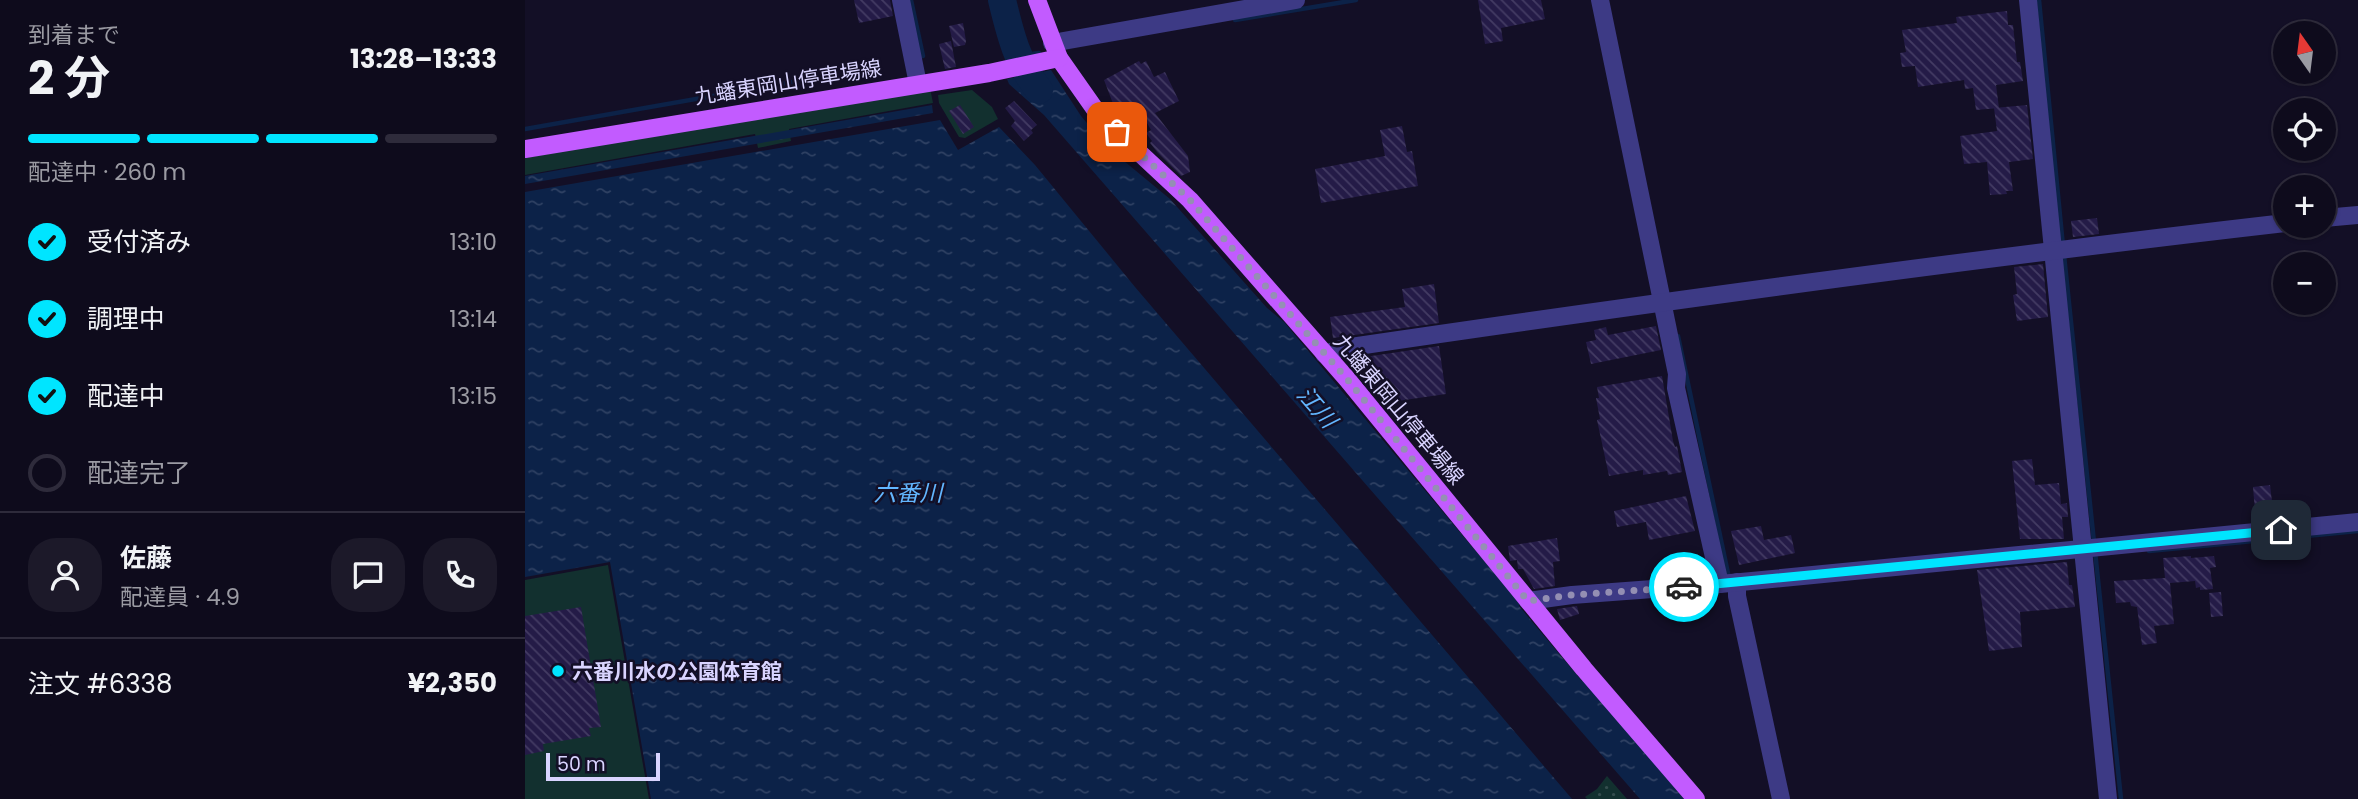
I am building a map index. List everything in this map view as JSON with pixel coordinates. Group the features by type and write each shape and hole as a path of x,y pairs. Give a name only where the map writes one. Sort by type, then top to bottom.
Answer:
{"main road":[{"name":"九蟠東岡山停車場線","path":"1037,0 1052,54 1099,115 1190,200 1324,354 1696,799"},
{"name":"九蟠東岡山停車場線","path":"525,149 1002,71 1052,54"}],"street":[{"path":"901,0 918,84"},
{"path":"1052,54 1296,0"},
{"path":"1600,0 1668,302 1678,374 1677,388 1729,583 1738,596 1781,799"},
{"path":"2028,0 2061,248 2090,548 2108,799"},
{"path":"2336,217 2358,215"},
{"path":"1324,354 1343,348 2061,248 2273,224"},
{"path":"1528,601 2358,522"}],"green space":[{"path":"930,88 933,103 789,129 791,141 758,148 755,134 525,175 525,158"},
{"path":"972,90 992,107 998,119 965,138 959,137 939,103 938,95"},
{"path":"608,565 649,799 525,799 525,580"},
{"path":"1607,776 1627,799 1587,799 1585,797 1597,789"}],"water":[{"path":"1051,70 1081,116 1107,147 1170,199 1267,308 1284,322 1519,606 1684,799 1640,799 1044,115 1009,84 1007,79"},
{"path":"932,105 933,113 525,184 525,176"},
{"name":"六番川","path":"940,120 958,150 999,127 1035,165 1135,287 1572,799 651,799 610,562 525,577 525,192"}],"building":[{"path":"854,0 890,0 893,16 859,23"},
{"path":"1478,0 1541,0 1545,19 1501,28 1503,41 1485,44"},
{"path":"2007,11 2008,25 2013,25 2017,62 2020,62 2023,81 1996,85 1999,108 1976,110 1973,88 1965,89 1964,80 1918,87 1915,66 1902,67 1900,53 1906,52 1902,30 1957,23 1956,17"},
{"path":"963,23 965,45 954,47 949,26"},
{"path":"951,41 956,67 945,69 939,44"},
{"path":"1139,61 1141,64 1146,61 1154,77 1165,72 1179,101 1155,113 1188,156 1190,172 1181,176 1150,143 1152,141 1146,133 1151,130 1139,109 1120,118 1104,80"},
{"path":"1014,101 1037,125 1024,141 1011,126 1015,121 1005,108"},
{"path":"960,105 974,127 963,134 949,111"},
{"path":"2027,105 2033,159 2009,162 2013,191 1990,195 1987,162 1964,164 1960,136 1997,131 1994,108"},
{"path":"1402,126 1407,152 1412,151 1418,186 1321,203 1315,169 1385,156 1380,130"},
{"path":"2097,218 2099,234 2073,237 2071,221"},
{"path":"2043,264 2048,317 2017,321 2013,295 2017,294 2014,267"},
{"path":"1434,284 1439,323 1333,338 1330,317 1405,307 1402,289"},
{"path":"1656,326 1661,350 1591,364 1586,342 1596,340 1594,330 1606,327 1608,335"},
{"path":"1439,346 1446,394 1384,403 1378,396 1373,364 1356,367 1351,359"},
{"path":"1662,376 1673,441 1675,447 1677,446 1682,472 1668,475 1667,471 1643,475 1643,470 1609,476 1597,420 1600,419 1597,387"},
{"path":"2032,459 2035,485 2059,483 2061,504 2067,503 2068,517 2062,517 2064,539 2020,539 2012,461"},
{"path":"2270,485 2273,510 2255,512 2253,487"},
{"path":"1686,496 1695,531 1649,540 1646,522 1617,527 1614,511"},
{"path":"1761,526 1764,540 1791,535 1795,553 1739,565 1731,531"},
{"path":"1557,538 1560,561 1553,562 1555,586 1534,589 1523,569 1518,569 1517,560 1510,561 1508,546"},
{"path":"2214,556 2216,567 2210,568 2213,589 2200,590 2200,587 2196,588 2195,581 2170,583 2174,624 2154,626 2157,643 2142,645 2137,607 2131,606 2130,602 2116,603 2114,581 2165,578 2163,558"},
{"path":"2067,562 2075,607 2020,612 2022,647 1989,651 1977,570"},
{"path":"2221,592 2223,616 2211,617 2209,593"},
{"path":"1577,606 1579,614 1560,620 1557,609"},
{"name":"六番川水の公園体育館","path":"581,607 601,727 589,728 591,736 543,744 544,751 525,755 525,616"}],"waterway":[{"path":"911,0 923,56 917,57"},
{"name":"江川","path":"1002,0 1020,58 1039,90"},
{"path":"1235,20 1356,0"},
{"path":"2039,0 2063,246"},
{"path":"1018,56 1039,53"},
{"path":"525,129 821,77"},
{"path":"2064,255 2094,542"},
{"path":"1678,336 1729,578"},
{"path":"2149,551 2358,531"},
{"path":"2095,551 2121,799"}],"way so far":[{"path":"1117,132 1190,200 1347,379 1528,601 1684,587"}],"place":[{"name":"六番川水の公園体育館","path":"558,671"}],"route":[{"path":"1684,587 2281,530"}]}
